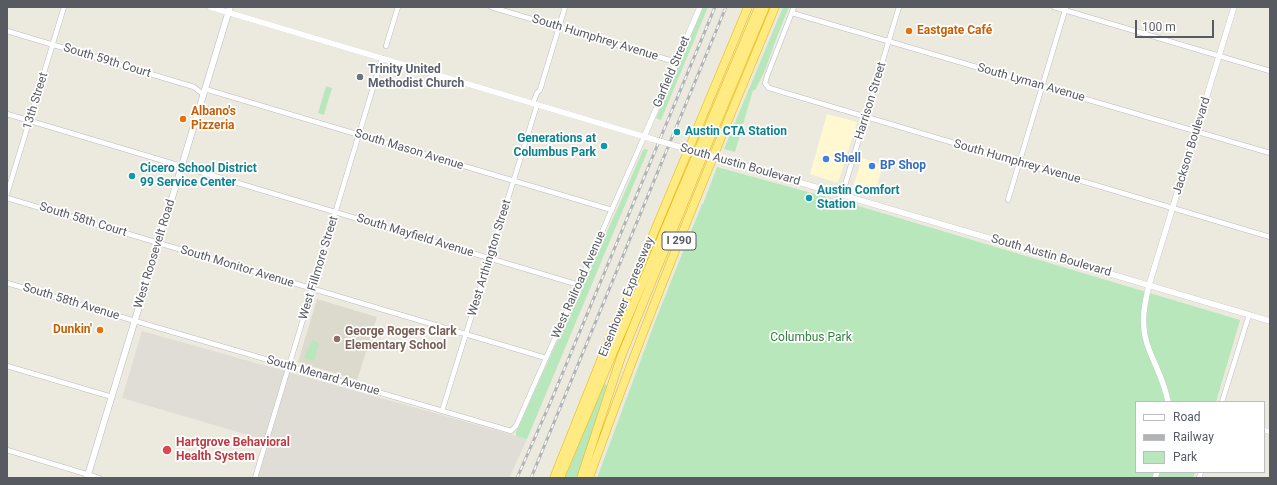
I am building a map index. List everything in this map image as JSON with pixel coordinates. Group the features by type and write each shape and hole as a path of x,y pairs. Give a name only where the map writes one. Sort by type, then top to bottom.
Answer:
{"highway":[{"name":"Eisenhower Expressway","path":"553,478 748,7"},
{"path":"581,478 621,356 759,7"},
{"path":"560,478 700,153 765,7"},
{"name":"I 290","path":"589,478 661,286 706,172 775,7"}],"main road":[{"name":"West Roosevelt Road","path":"88,476 230,10"}],"street":[{"name":"13th Street","path":"7,194 64,7"},
{"name":"South Austin Boulevard","path":"210,7 230,10 382,58 644,137 1270,321"},
{"path":"386,46 398,7"},
{"name":"South Humphrey Avenue","path":"491,7 676,62"},
{"name":"West Arthington Street","path":"442,411 490,258 537,93 540,90 565,7"},
{"name":"Garfield Street","path":"644,137 700,7"},
{"path":"792,12 794,7"},
{"name":"Harrison Street","path":"842,195 899,7"},
{"path":"1054,7 1066,9 1270,71"},
{"name":"Jackson Boulevard","path":"1168,401 1163,381 1150,353 1144,333 1143,311 1149,285 1234,7"},
{"path":"1008,200 1066,9"},
{"name":"South Humphrey Avenue","path":"792,12 767,76 766,85 769,88 1270,237"},
{"name":"South Lyman Avenue","path":"792,12 1270,153"},
{"name":"South 59th Court","path":"7,31 194,87 204,92"},
{"name":"West Fillmore Street","path":"255,478 382,58"},
{"name":"South Mason Avenue","path":"204,92 612,210"},
{"name":"South Mayfield Avenue","path":"7,114 579,285"},
{"name":"West Railroad Avenue","path":"511,431 516,426 644,137"},
{"name":"South 58th Court","path":"7,198 159,243"},
{"name":"South Monitor Avenue","path":"159,243 546,358"},
{"name":"South 58th Avenue","path":"7,282 135,321"},
{"path":"1222,401 1249,315"},
{"name":"South Menard Avenue","path":"135,321 511,431"},
{"path":"7,366 112,397"},
{"path":"7,450 88,476 99,478"}],"shaded area":[{"path":"827,114 857,122 838,183 810,174"},
{"path":"862,158 883,165 875,193 853,187"},
{"name":"George Rogers Clark Elementary School","path":"317,299 377,317 357,380 298,362"},
{"path":"142,331 527,439 509,478 252,478 265,440 122,398"}],"green space":[{"path":"703,7 708,7 661,120 656,118"},
{"path":"783,7 789,7 764,73 755,90 753,90 735,152 724,149"},
{"path":"326,86 332,88 324,115 318,113"},
{"path":"643,150 648,150 527,439 516,436 516,432"},
{"name":"Columbus Park","path":"717,167 852,204 1240,320 1216,401 1135,401 1135,473 1195,473 1193,478 597,478 656,319"},
{"path":"312,340 319,343 314,361 304,358"},
{"path":"604,384 607,385 577,478 565,478"}],"railway":[{"path":"517,478 551,401 715,7"},
{"path":"531,478 726,7"}],"place":[{"name":"Eastgate Café","path":"909,31"},
{"name":"Trinity United Methodist Church","path":"360,77"},
{"name":"Albano's Pizzeria","path":"183,119"},
{"name":"Austin CTA Station","path":"677,132"},
{"name":"Generations at Columbus Park","path":"604,146"},
{"name":"Shell","path":"826,159"},
{"name":"BP Shop","path":"872,166"},
{"name":"Cicero School District 99 Service Center","path":"132,176"},
{"name":"Austin Comfort Station","path":"809,198"},
{"name":"Dunkin'","path":"100,330"},
{"name":"George Rogers Clark Elementary School","path":"337,339"},
{"name":"Hartgrove Behavioral Health System","path":"167,450"}]}
